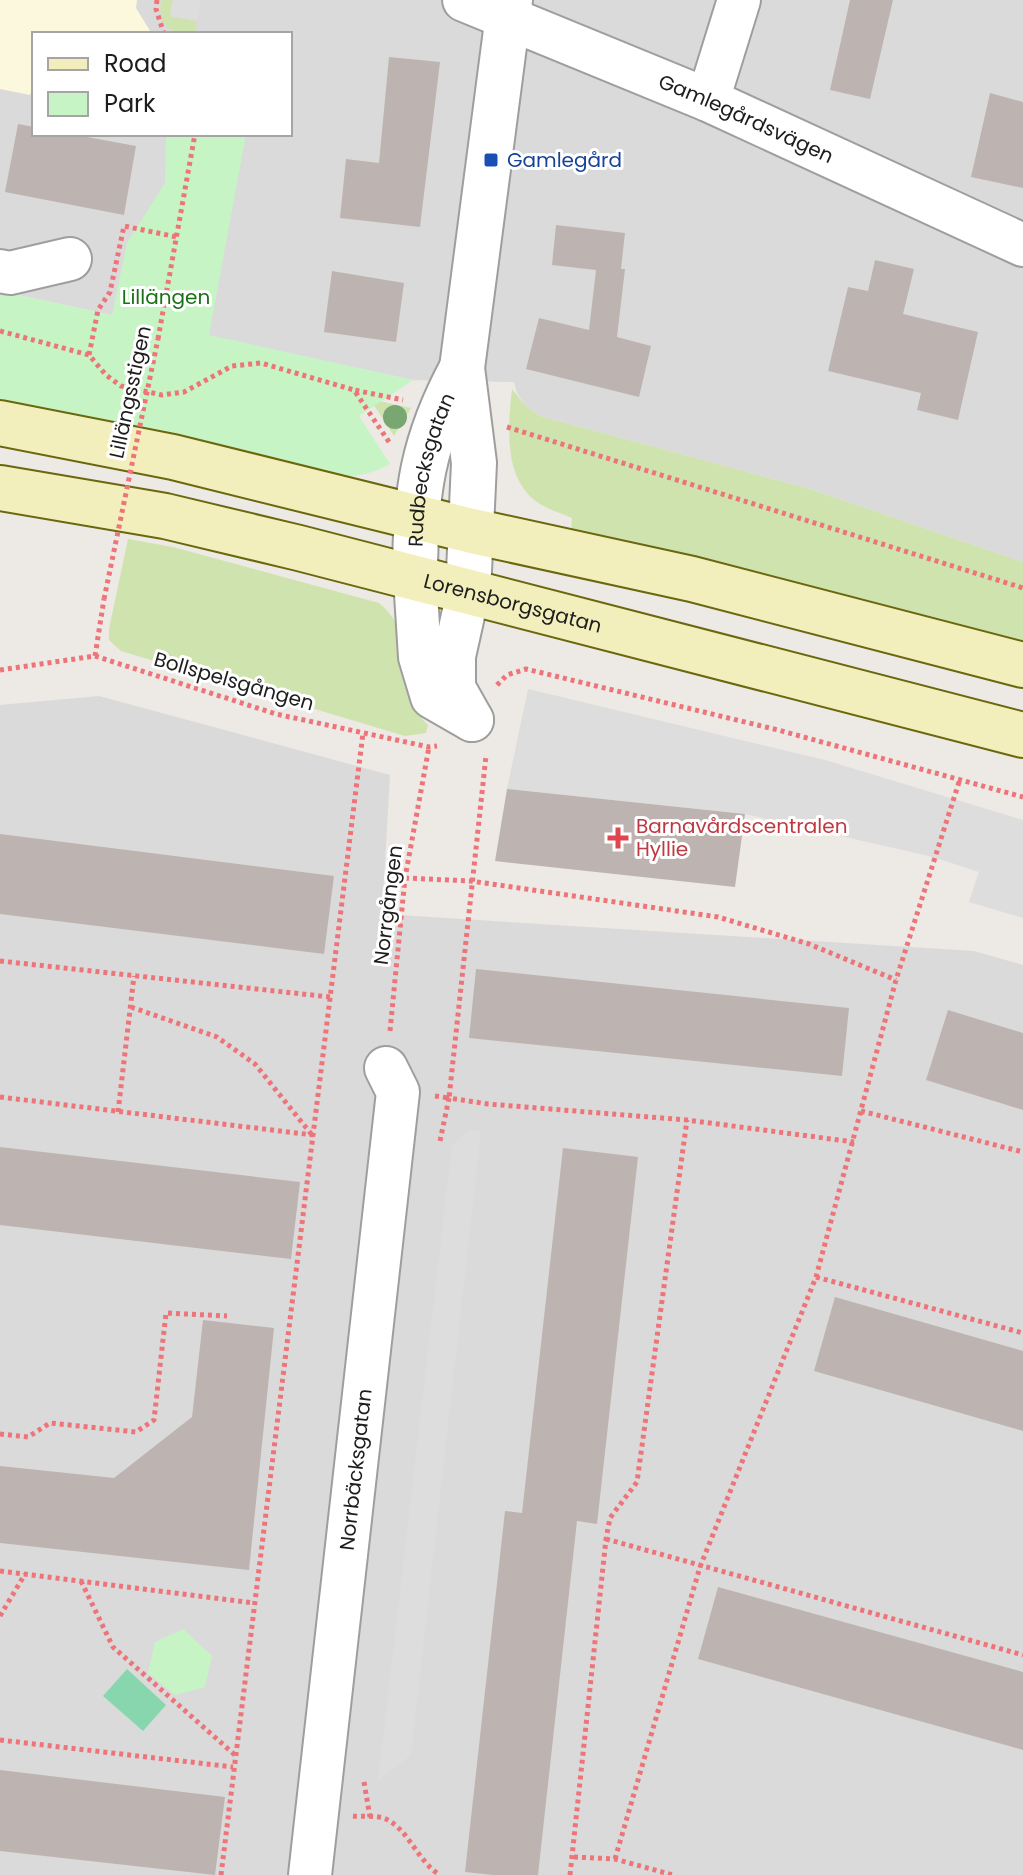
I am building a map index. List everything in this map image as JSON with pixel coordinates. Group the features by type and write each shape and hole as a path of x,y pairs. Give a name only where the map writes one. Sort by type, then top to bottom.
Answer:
{"main road":[{"path":"0,423 173,457 472,531 692,579 1023,665"},
{"name":"Lorensborgsgatan","path":"0,488 165,516 1023,735"}],"street":[{"name":"Gamlegårdsvägen","path":"464,0 509,8 1023,245"},
{"path":"708,100 739,0"},
{"name":"Rudbecksgatan","path":"462,368 441,407 425,453 415,517 415,578 420,657 432,697 472,720 454,688 454,656 468,593 474,463 462,368 509,8"},
{"path":"0,271 10,273 70,259"},
{"name":"Norrbäcksgatan","path":"310,1875 392,1080"}],"path":[{"path":"157,0 156,9 163,32"},
{"name":"Lillängsstigen","path":"95,656 195,136"},
{"path":"89,355 98,310 110,292 124,226 177,237"},
{"path":"0,331 89,355 106,375 121,386 162,395 184,392 232,366 261,363 354,390 410,402"},
{"path":"354,390 393,449"},
{"path":"499,424 1023,588"},
{"name":"Bollspelsgången","path":"0,670 95,656 276,714 429,747 444,745"},
{"path":"491,691 507,675 526,669 756,725 1023,797"},
{"path":"756,725 757,716"},
{"path":"221,1875 363,733"},
{"path":"440,1141 449,1098 487,743"},
{"name":"Norrgången","path":"392,1080 405,878 429,747"},
{"path":"615,1859 700,1567 816,1277 896,980 960,779"},
{"path":"405,878 471,881 718,917 809,944 896,980"},
{"path":"0,961 330,997"},
{"path":"118,1112 134,976"},
{"path":"131,1007 217,1037 255,1064 313,1135"},
{"path":"392,1080 449,1098 488,1104 687,1120 854,1142"},
{"path":"0,1097 313,1135"},
{"path":"861,1111 1023,1152"},
{"path":"570,1875 606,1539 610,1518 637,1482 687,1120"},
{"path":"816,1277 1023,1333"},
{"path":"0,1434 28,1437 50,1423 136,1432 154,1420 166,1313 227,1316"},
{"path":"606,1539 1023,1655"},
{"path":"0,1571 254,1603"},
{"path":"0,1616 25,1574"},
{"path":"81,1581 113,1647 235,1756"},
{"path":"0,1740 234,1767"},
{"path":"364,1782 370,1817"},
{"path":"315,1812 385,1819 440,1875"},
{"path":"574,1857 615,1859 673,1875"}],"shaded area":[{"path":"0,0 1023,0 1023,562 810,489 540,416 524,404 514,382 413,380 0,291"},
{"path":"0,0 137,0 136,8 151,32 32,32 30,95 0,89"},
{"path":"173,0 201,0 197,21 170,16"},
{"path":"528,689 825,760 1023,820 1023,918 969,902 979,872 933,857 745,814 507,789"},
{"path":"99,696 390,775 382,914 974,951 1023,965 1023,1875 0,1875 0,705"},
{"path":"468,1130 481,1131 411,1755 378,1781 452,1145"}],"green space":[{"path":"161,0 173,0 170,16 197,21 196,31 176,32 168,28 160,9"},
{"name":"Lillängen","path":"166,136 246,136 209,335 413,380 359,416 390,464 363,474 334,475 0,407 0,291 112,315 127,243 165,183"},
{"path":"512,389 524,404 540,416 810,489 1023,562 1023,651 571,533 572,518 537,502 518,479 510,450"},
{"path":"370,399 411,408 394,436"},
{"path":"128,539 173,547 379,603 400,632 413,698 418,713 428,725 426,733 405,736 121,651 109,640 109,629"},
{"path":"183,1629 212,1656 205,1687 175,1695 148,1673 155,1642"},
{"path":"127,1669 166,1705 143,1731 103,1696"}],"building":[{"path":"850,0 893,0 870,99 830,90"},
{"path":"389,57 440,62 420,227 340,218 346,159 379,163"},
{"path":"990,93 1023,102 1023,188 971,177"},
{"path":"18,124 32,127 32,136 82,136 136,146 124,215 5,192"},
{"path":"556,225 625,233 621,269 625,269 617,337 651,346 639,397 526,369 539,318 589,330 596,270 552,265"},
{"path":"875,260 914,269 903,314 978,332 958,420 917,410 921,393 828,371 848,287 868,291"},
{"path":"332,271 404,283 396,342 324,332"},
{"path":"507,789 745,814 735,887 495,861"},
{"path":"0,834 334,876 324,954 0,914"},
{"path":"476,969 849,1008 842,1076 469,1038"},
{"path":"948,1010 1023,1033 1023,1110 926,1080"},
{"path":"0,1147 300,1182 291,1259 0,1225"},
{"path":"563,1148 638,1157 597,1524 577,1521 538,1875 465,1872 505,1511 522,1513"},
{"path":"835,1297 1023,1351 1023,1431 814,1371"},
{"path":"203,1320 274,1328 249,1570 0,1543 0,1466 114,1478 192,1417"},
{"path":"718,1587 1023,1672 1023,1750 698,1659"},
{"path":"0,1770 225,1797 215,1875 0,1851"}],"place":[{"name":"Gamlegård","path":"491,160"},
{"name":"Barnavårdscentralen Hyllie","path":"618,838"}]}
